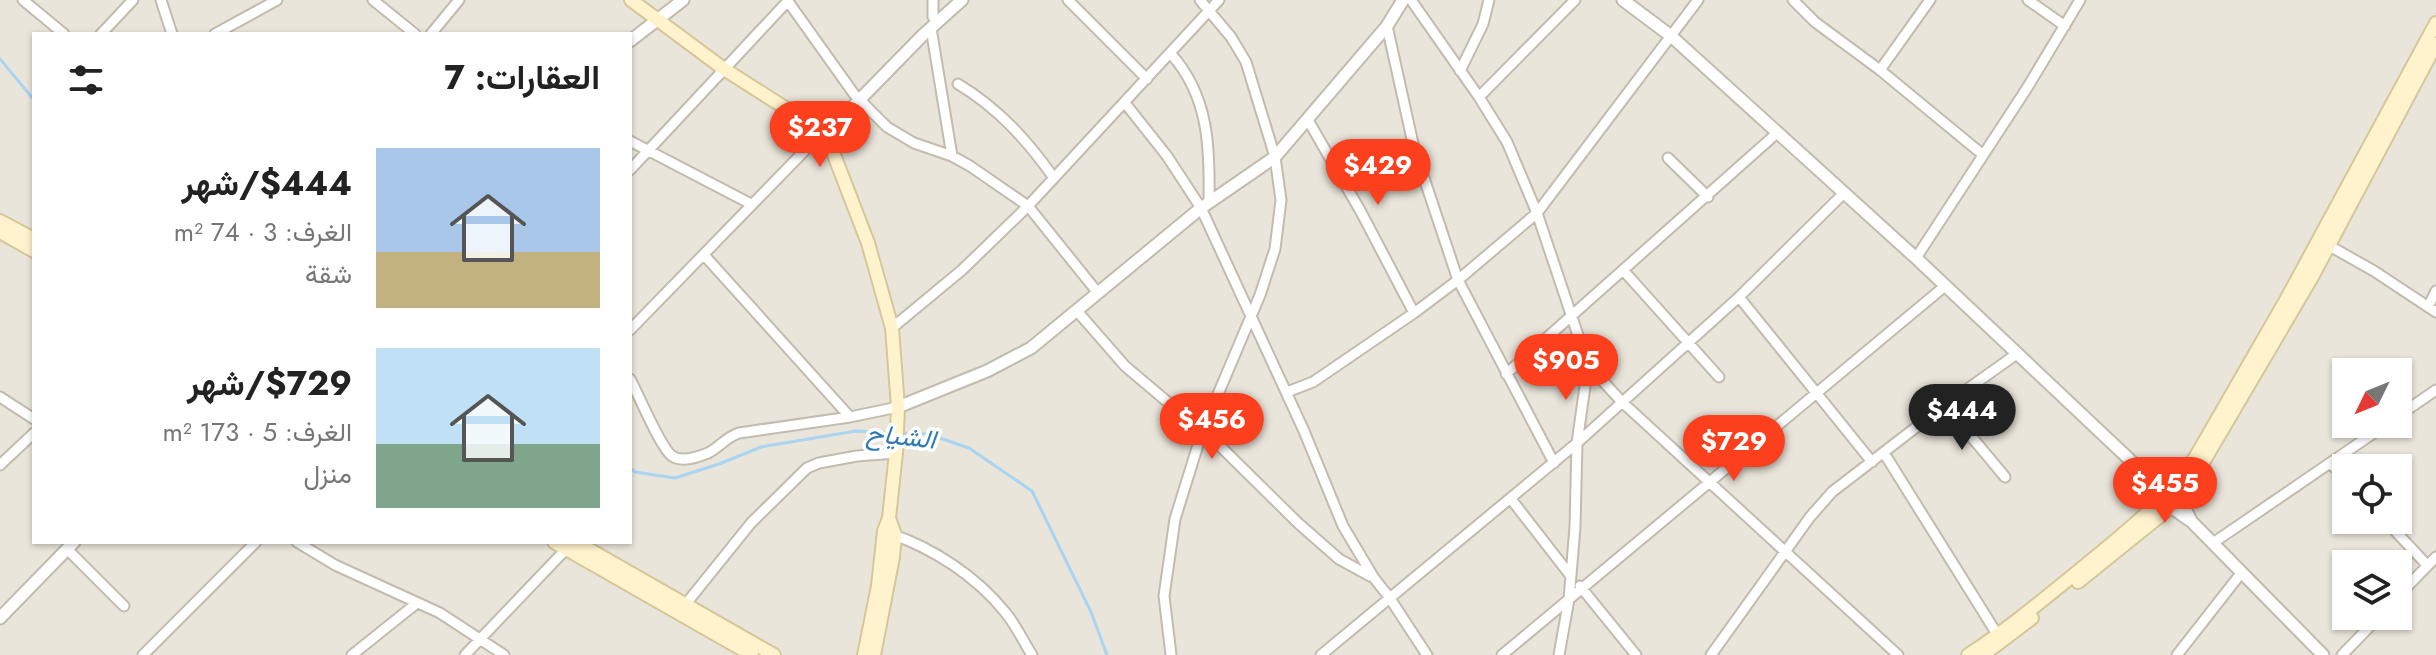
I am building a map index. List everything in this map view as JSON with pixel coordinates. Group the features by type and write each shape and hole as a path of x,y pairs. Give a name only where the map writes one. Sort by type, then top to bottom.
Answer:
{"main road":[{"path":"631,0 656,21 820,135 868,243 892,328 897,412 887,592 874,655"},
{"path":"1983,655 2118,539 2171,499 2204,462 2328,245 2432,48 2436,23"},
{"path":"2171,499 2432,48"},
{"path":"0,221 32,238"},
{"path":"0,232 32,250"},
{"path":"864,655 889,533"},
{"path":"571,544 774,655"},
{"path":"571,544 752,655"},
{"path":"1968,655 1997,634 2011,629"}],"street":[{"path":"23,0 62,32"},
{"path":"103,32 133,0"},
{"path":"161,0 171,32"},
{"path":"219,32 277,0"},
{"path":"373,0 413,32"},
{"path":"433,32 459,0"},
{"path":"632,39 683,0"},
{"path":"933,0 932,23 952,156"},
{"path":"632,328 932,23 951,0"},
{"path":"932,23 962,0"},
{"path":"1068,0 1147,79"},
{"path":"1171,655 1165,580 1175,519 1202,432 1252,317 1275,249 1280,222 1280,181 1275,157 1246,62 1231,37 1200,0"},
{"path":"892,328 962,270 1028,206 1219,0"},
{"path":"1411,0 1507,142 1537,213 1588,365 1622,402 1898,655"},
{"path":"1460,71 1473,47 1489,0"},
{"path":"1479,97 1575,0"},
{"path":"1623,0 1671,36 2018,353 2075,411 2171,499 2323,655"},
{"path":"1287,392 1313,382 1414,313 1537,213 1698,0"},
{"path":"1880,70 1930,0"},
{"path":"2028,0 2065,26"},
{"path":"1916,258 2027,88 2080,0"},
{"path":"632,168 787,1 856,97 898,135 952,156 1028,206 1098,293"},
{"path":"1799,2 1838,40 1880,70 1982,154"},
{"path":"632,383 663,445 673,457 682,459 712,451 739,433 897,412 1009,361 1052,334 1205,205 1275,157 1387,26 1398,3"},
{"path":"1387,26 1414,148 1458,280 1554,463"},
{"path":"1171,54 1188,77 1204,116 1210,153 1205,205"},
{"path":"958,84 979,96 1027,140 1054,178"},
{"path":"1125,103 1205,205 1343,526 1427,655"},
{"path":"1308,120 1414,313"},
{"path":"1506,374 1777,133"},
{"path":"632,142 751,204"},
{"path":"1668,158 1708,197"},
{"path":"1321,655 1577,443 1739,297 1844,193"},
{"path":"2328,245 2432,309 2436,291"},
{"path":"704,255 850,417"},
{"path":"1623,270 1719,377"},
{"path":"1502,655 1945,286"},
{"path":"1739,297 1872,462"},
{"path":"1077,311 1125,366 1222,448 1328,550 1374,578"},
{"path":"1711,655 1824,501 1945,405 2018,353"},
{"path":"1560,654 1569,599 1577,443 1588,365"},
{"path":"2412,406 2436,390"},
{"path":"0,397 32,418"},
{"path":"1945,405 2005,477"},
{"path":"0,465 32,435"},
{"path":"2213,543 2367,438"},
{"path":"685,605 751,523 807,468 819,463 896,450"},
{"path":"1884,453 1997,634"},
{"path":"1511,499 1636,655"},
{"path":"889,533 933,553 987,592 1004,611 1032,655"},
{"path":"2398,534 2427,565"},
{"path":"143,655 254,544"},
{"path":"300,544 335,565 440,613 504,655"},
{"path":"465,655 571,544"},
{"path":"0,618 70,545 124,606"},
{"path":"2412,581 2436,557"},
{"path":"2177,655 2242,572"},
{"path":"352,655 417,603"},
{"path":"2342,655 2366,630"}],"shaded area":[{"path":"0,0 2436,0 2436,655 0,655"}],"waterway":[{"name":"الشياح","path":"0,59 32,98"},
{"name":"الشياح","path":"632,470 675,478 761,447 856,431 893,433"},
{"name":"الشياح","path":"901,433 928,434 969,448 1032,491 1091,612 1107,655"}]}
